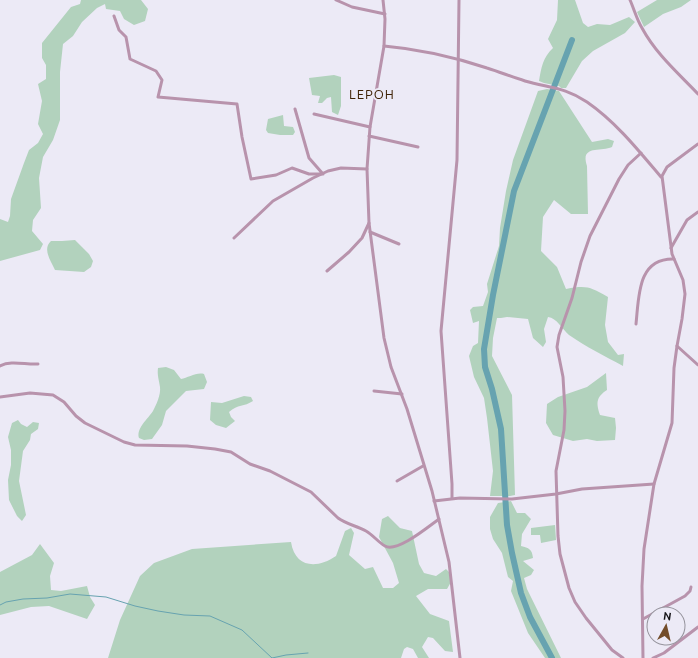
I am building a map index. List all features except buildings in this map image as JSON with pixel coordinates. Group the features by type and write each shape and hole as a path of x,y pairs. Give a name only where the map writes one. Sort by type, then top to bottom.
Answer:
{"street":[{"path":"336,0 352,7 385,14"},
{"path":"383,0 385,14 384,46 370,127 367,169 367,205 370,232 384,338 391,367 402,394 439,519 451,572 460,658"},
{"path":"452,498 441,331 457,160 459,0"},
{"path":"630,0 642,28 651,42 670,66 698,94"},
{"path":"114,16 119,30 126,37 130,59 156,71 162,80 158,97 237,104 251,179 276,175 292,168 309,174 323,174 348,168 367,169"},
{"path":"384,46 422,51 458,60 528,82 557,88 576,95 611,121 662,178"},
{"path":"295,109 309,158 323,174"},
{"path":"314,114 370,127"},
{"path":"369,136 418,147"},
{"path":"643,658 642,568 650,500 671,428 673,413 674,368 685,294 683,280 671,248 662,178 666,167 698,144"},
{"path":"623,658 612,650 586,618 576,602 569,588 560,554 556,471 564,430 565,411 563,377 557,347 559,335 572,298 582,257 593,230 618,178 628,165 641,153"},
{"path":"234,238 273,202 323,174"},
{"path":"671,248 687,220 698,212"},
{"path":"327,271 349,252 362,238 369,223"},
{"path":"370,232 399,244"},
{"path":"636,324 640,287 644,276 656,263 668,259 674,259"},
{"path":"677,346 698,365"},
{"path":"0,366 7,363 28,365 38,364"},
{"path":"374,391 402,394"},
{"path":"0,397 30,393 53,395 70,407 74,415 86,423 124,442 135,445 187,446 231,452 250,464 270,471 311,492 342,522 365,530 386,547 393,547 403,543 419,534 439,519"},
{"path":"397,481 423,466"},
{"path":"434,502 452,498 512,499 556,494 582,489 654,484"},
{"path":"643,619 685,596 690,591 691,587"},
{"path":"653,658 664,653 698,627"}],"green space":[{"path":"81,0 141,0 148,9 145,21 134,25 124,19 120,11 106,9 105,4 97,8 82,22 73,36 63,44 60,72 60,120 53,140 43,157 39,178 41,208 33,220 32,231 43,244 40,250 0,261 0,219 8,222 10,216 11,199 29,150 38,143 43,134 38,124 42,101 38,84 46,79 46,65 42,58 42,43 71,7 80,4"},
{"path":"558,0 575,0 583,23 588,27 597,24 610,25 629,17 635,22 625,33 593,51 582,61 566,88 561,88 559,86 539,81 545,59 553,48 548,39 557,20"},
{"path":"657,0 691,0 681,7 663,14 644,27 637,12"},
{"path":"334,75 341,77 341,106 338,115 332,112 331,97 327,98 322,103 318,103 320,96 312,95 309,78"},
{"path":"547,89 559,91 592,142 608,139 614,141 612,147 592,150 586,155 588,214 571,214 554,200 543,217 541,251 557,267 566,289 584,287 597,291 608,297 605,325 608,342 618,355 624,354 623,366 569,335 554,319 548,317 544,329 546,342 543,347 533,338 528,319 507,317 497,318 493,338 492,356 512,395 515,495 490,496 493,471 484,398 474,377 469,356 473,346 478,343 479,321 473,323 470,310 473,307 483,306 488,292 487,284 499,246 500,228 506,191 513,160 538,91"},
{"path":"283,115 284,126 293,127 295,132 293,135 268,133 266,130 268,119"},
{"path":"75,240 89,254 93,261 91,267 84,272 55,270 48,255 48,244 51,241"},
{"path":"166,367 174,370 181,379 195,374 204,374 207,382 204,389 186,391 166,411 162,425 152,439 144,440 139,438 139,431 153,411 158,400 160,387 158,368"},
{"path":"606,373 607,390 599,398 598,407 600,415 615,418 615,440 597,441 587,439 573,441 553,435 546,423 547,404 558,397 587,387"},
{"path":"244,396 251,397 253,401 229,412 235,421 226,428 216,425 210,420 211,402 222,403"},
{"path":"18,420 21,424 27,427 33,422 39,423 38,429 31,434 30,440 23,451 19,481 26,515 22,521 17,516 9,500 8,480 11,465 11,450 8,437 12,423"},
{"path":"511,501 517,513 525,513 531,519 522,534 521,546 528,548 531,551 533,558 523,561 534,570 531,575 524,578 527,589 561,658 545,658 528,633 511,591 513,581 508,577 502,553 493,539 490,529 490,517 498,503"},
{"path":"388,516 400,528 412,531 419,564 424,573 436,576 446,569 450,573 451,582 447,589 428,589 416,596 430,614 449,621 453,652 445,651 433,638 428,637 422,647 429,658 418,658 413,649 407,647 404,649 401,658 108,658 120,620 140,576 154,563 192,549 291,542 293,551 302,561 308,564 322,563 336,556 345,531 351,528 354,533 349,555 365,569 373,567 383,588 393,588 399,583 393,563 379,537 382,519"},
{"path":"555,525 556,540 541,543 540,535 531,535 531,528"},
{"path":"40,544 54,563 50,576 51,590 61,591 87,586 90,597 95,605 87,619 49,606 31,607 0,615 0,572 32,555"}],"waterway":[{"path":"552,658 530,617 521,593 512,553 507,525 501,429 492,389 485,367 484,349 493,295 514,191 572,40"},
{"path":"0,605 6,602 23,599 47,598 70,594 106,597 158,611 184,615 210,616 242,630 272,658"},
{"path":"272,658 308,653"}],"district":[{"name":"LEPOH","path":"372,94"}]}
